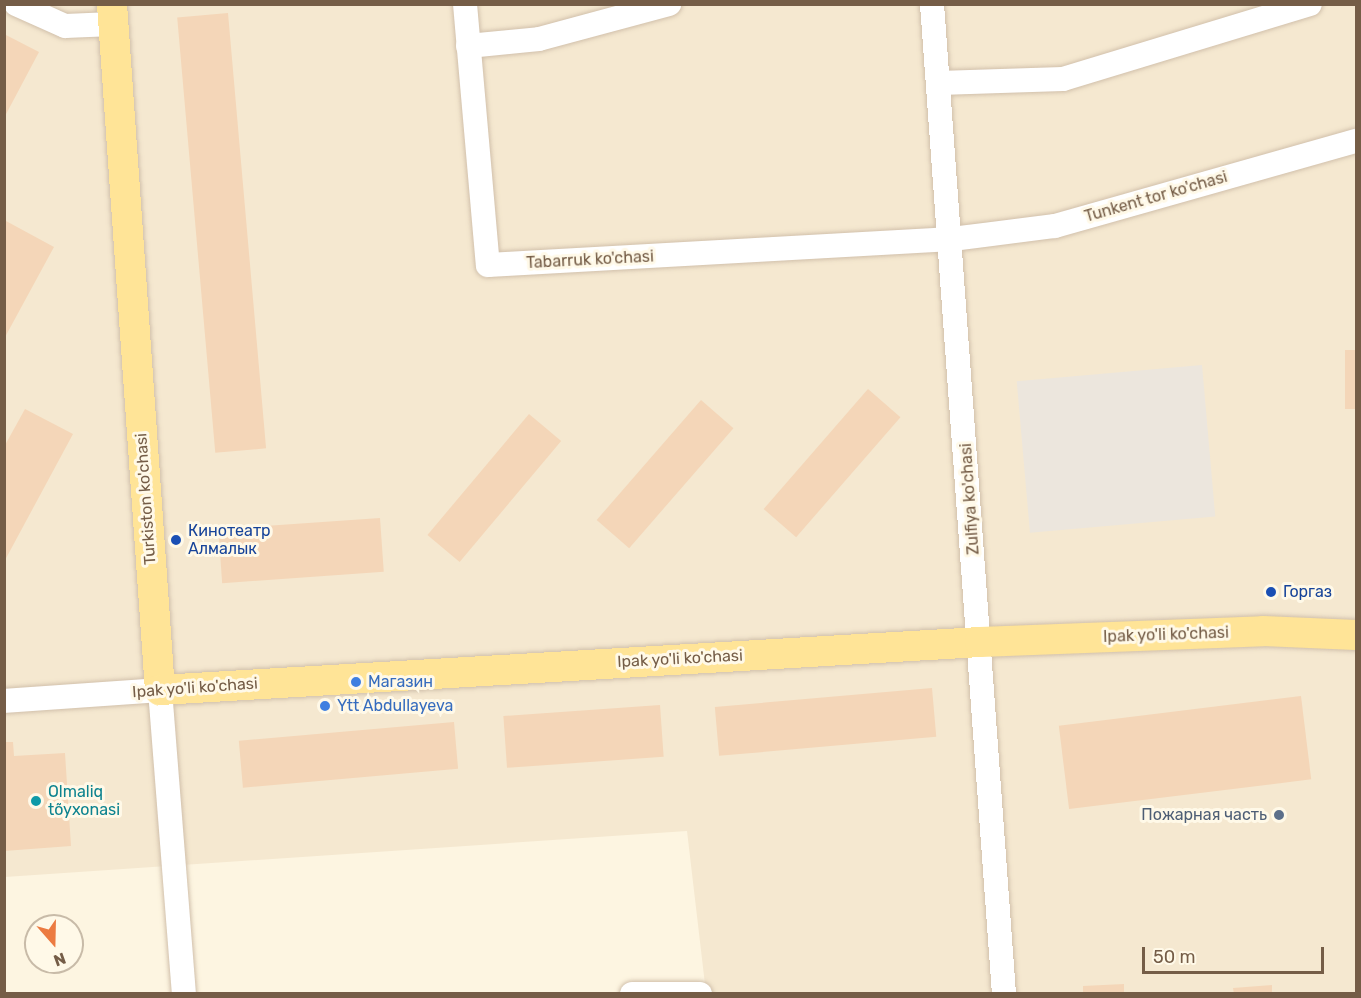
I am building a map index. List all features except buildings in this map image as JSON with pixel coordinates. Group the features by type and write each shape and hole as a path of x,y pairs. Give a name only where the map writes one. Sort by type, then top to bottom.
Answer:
{"main road":[{"name":"Turkiston ko'chasi","path":"113,14 160,690"},
{"name":"Ipak yo'li ko'chasi","path":"160,690 980,642 1263,631 1356,635"}],"street":[{"path":"16,4 65,26 113,14"},
{"name":"Tabarruk ko'chasi","path":"465,4 488,265 952,239"},
{"path":"468,46 539,39 669,4"},
{"name":"Zulfiya ko'chasi","path":"932,4 952,239 1004,993"},
{"path":"939,83 1063,79 1310,4"},
{"name":"Tunkent tor ko'chasi","path":"952,239 1055,226 1356,141"},
{"name":"Ipak yo'li ko'chasi","path":"4,701 160,690"},
{"name":"Turkiston ko'chasi","path":"160,690 184,993"},
{"path":"632,993 700,993"}],"shaded area":[{"path":"5,5 1356,5 1356,993 706,993 687,831 5,877"},
{"path":"1202,365 1215,516 1030,533 1017,381"}],"place":[{"name":"Кинотеатр Алмалык","path":"176,540"},
{"name":"Горгаз","path":"1271,592"},
{"name":"Магазин","path":"356,682"},
{"name":"Ytt Abdullayeva","path":"325,706"},
{"name":"Olmaliq tõyxonasi","path":"36,801"},
{"name":"Пожарная часть","path":"1279,815"}]}
